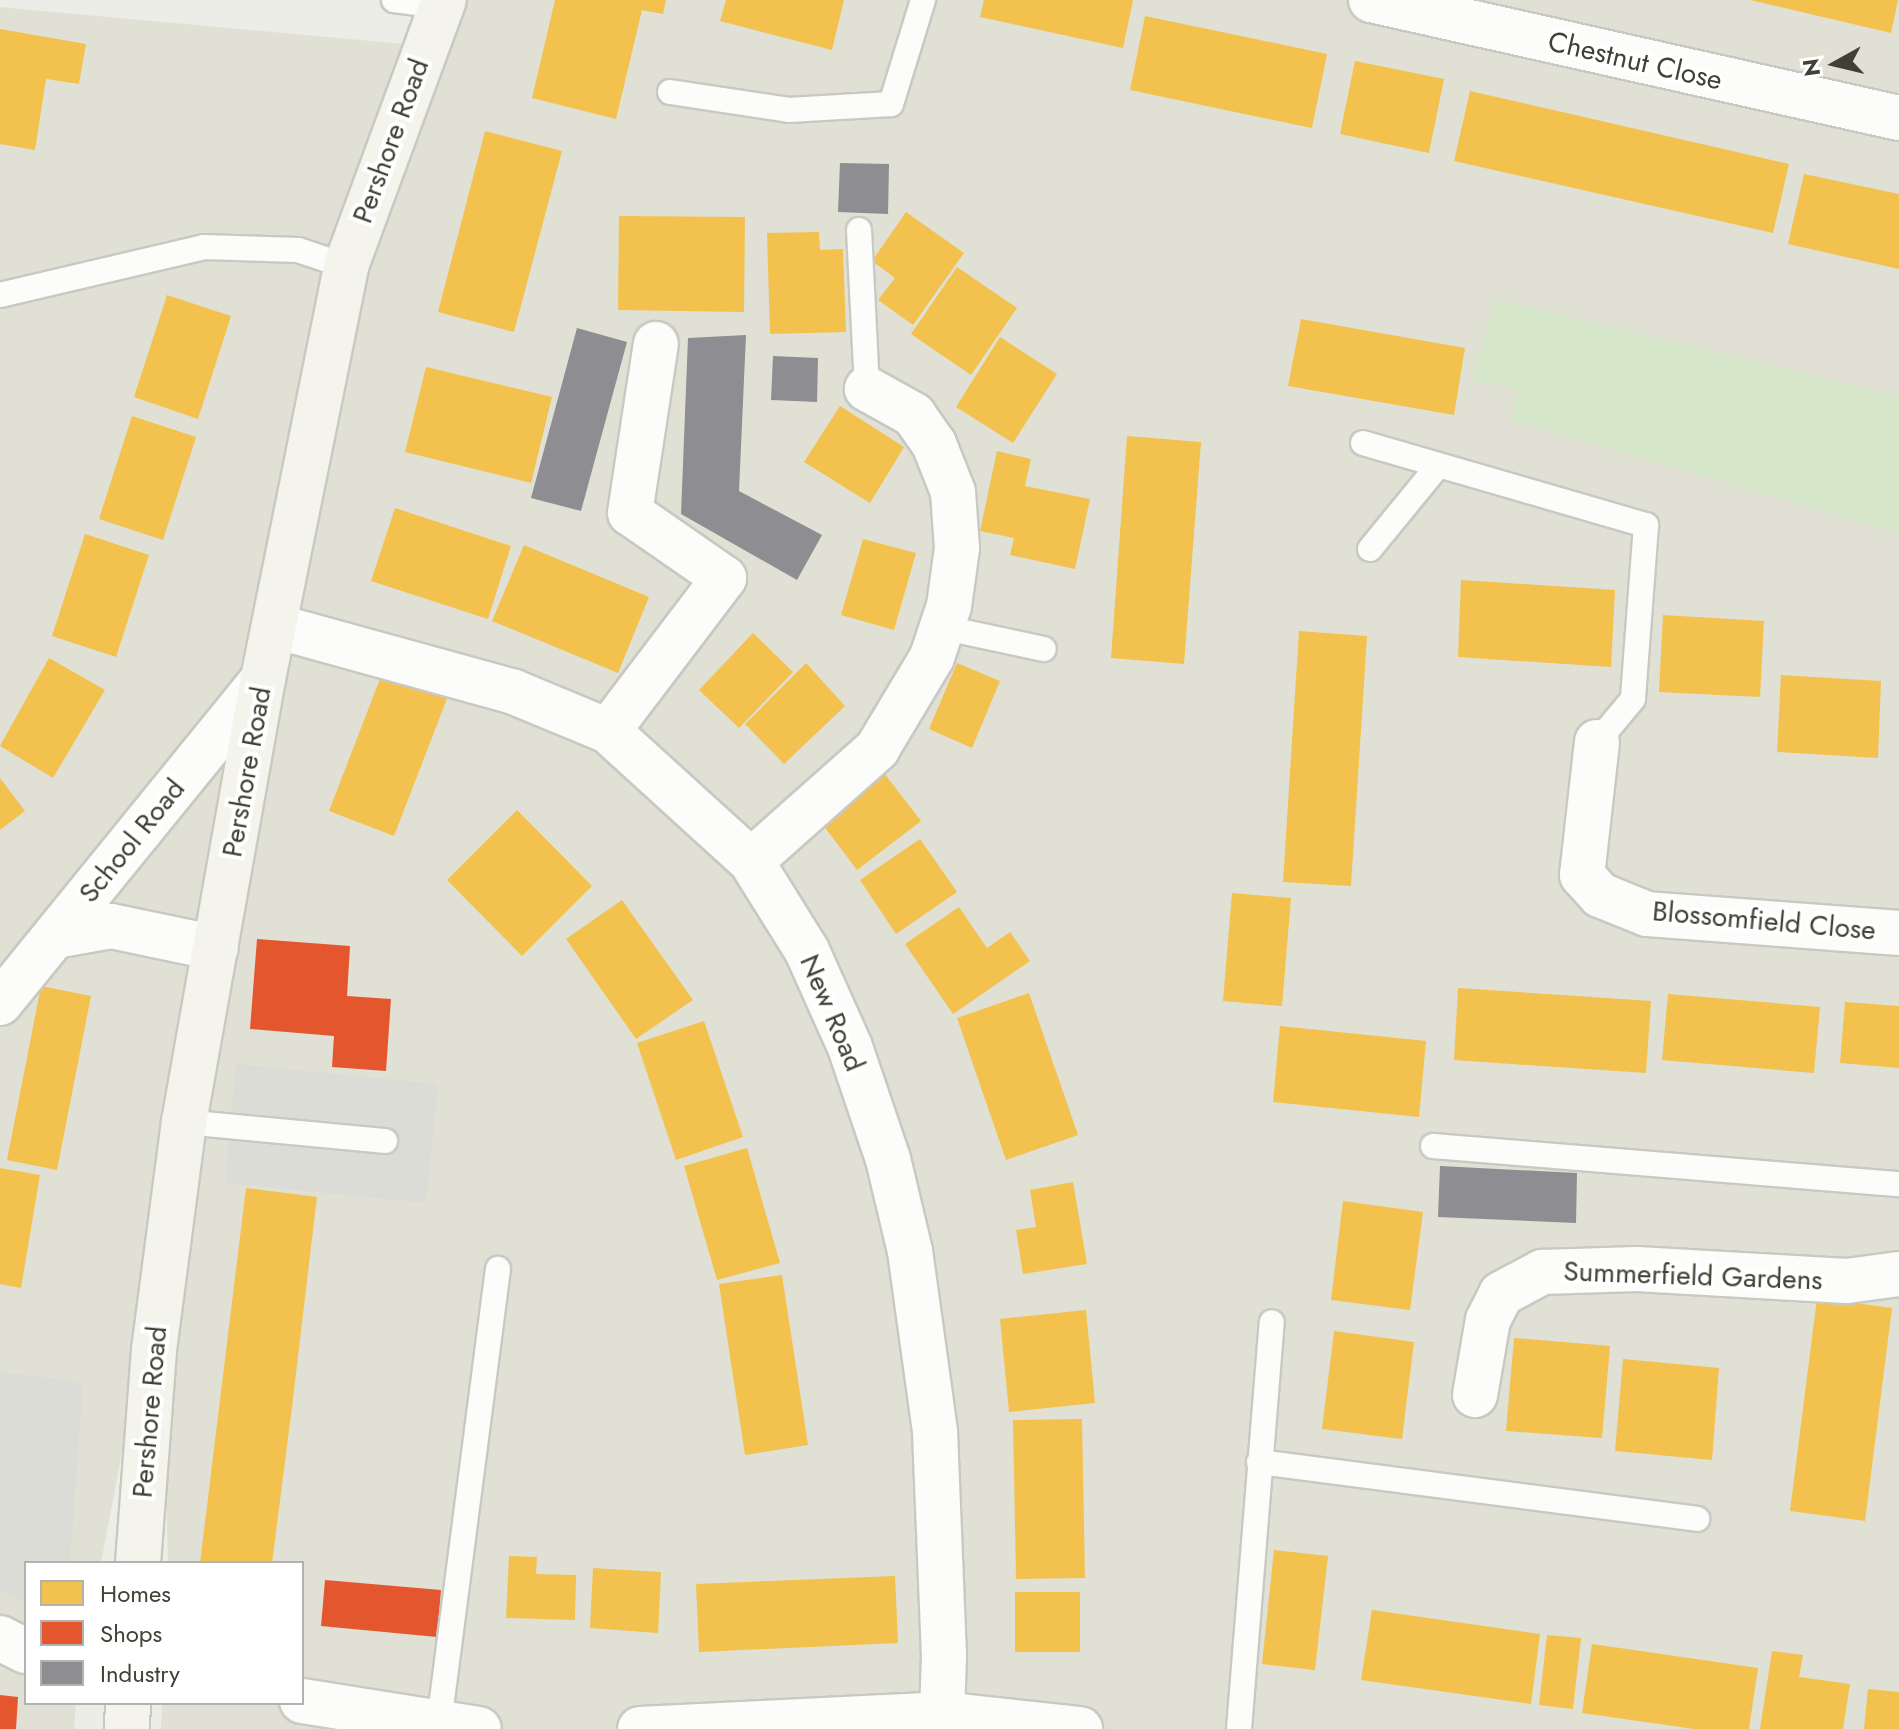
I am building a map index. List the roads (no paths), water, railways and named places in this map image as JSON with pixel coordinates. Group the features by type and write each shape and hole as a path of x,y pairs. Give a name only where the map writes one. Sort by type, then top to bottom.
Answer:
{"main road":[{"name":"Pershore Road","path":"138,1561 154,1350 184,1122 263,679 346,266 443,3"},
{"path":"127,1729 128,1705"}],"street":[{"name":"Chestnut Close","path":"1371,0 1899,118"},
{"path":"608,731 724,578 630,513 656,344"},
{"path":"751,861 877,749 932,657 941,627 957,548 953,492 934,444 914,415 867,389"},
{"name":"New Road","path":"275,626 514,692 608,731 751,861 807,951 850,1047 888,1159 910,1251 935,1432 944,1655 942,1714"},
{"name":"School Road","path":"0,1003 263,679"},
{"name":"Blossomfield Close","path":"1597,742 1582,875 1600,895 1647,914 1899,933"},
{"path":"55,936 111,926 216,948"},
{"name":"Summerfield Gardens","path":"1475,1395 1488,1320 1501,1294 1542,1272 1637,1269 1847,1281 1899,1274"},
{"path":"0,1638 24,1650"},
{"path":"304,1701 459,1726"},
{"path":"640,1729 942,1714 1080,1729"}],"lane":[{"path":"394,0 443,3"},
{"path":"670,92 789,110 891,104 923,0"},
{"path":"859,230 867,389"},
{"path":"2,293 204,247 298,250 346,266"},
{"path":"1363,443 1646,525 1633,699 1597,742"},
{"path":"1370,549 1438,466"},
{"path":"941,627 1044,649"},
{"path":"184,1122 385,1141"},
{"path":"1433,1146 1899,1184"},
{"path":"459,1726 498,1269"},
{"path":"1239,1729 1272,1322"},
{"path":"1259,1462 1697,1519"}]}
